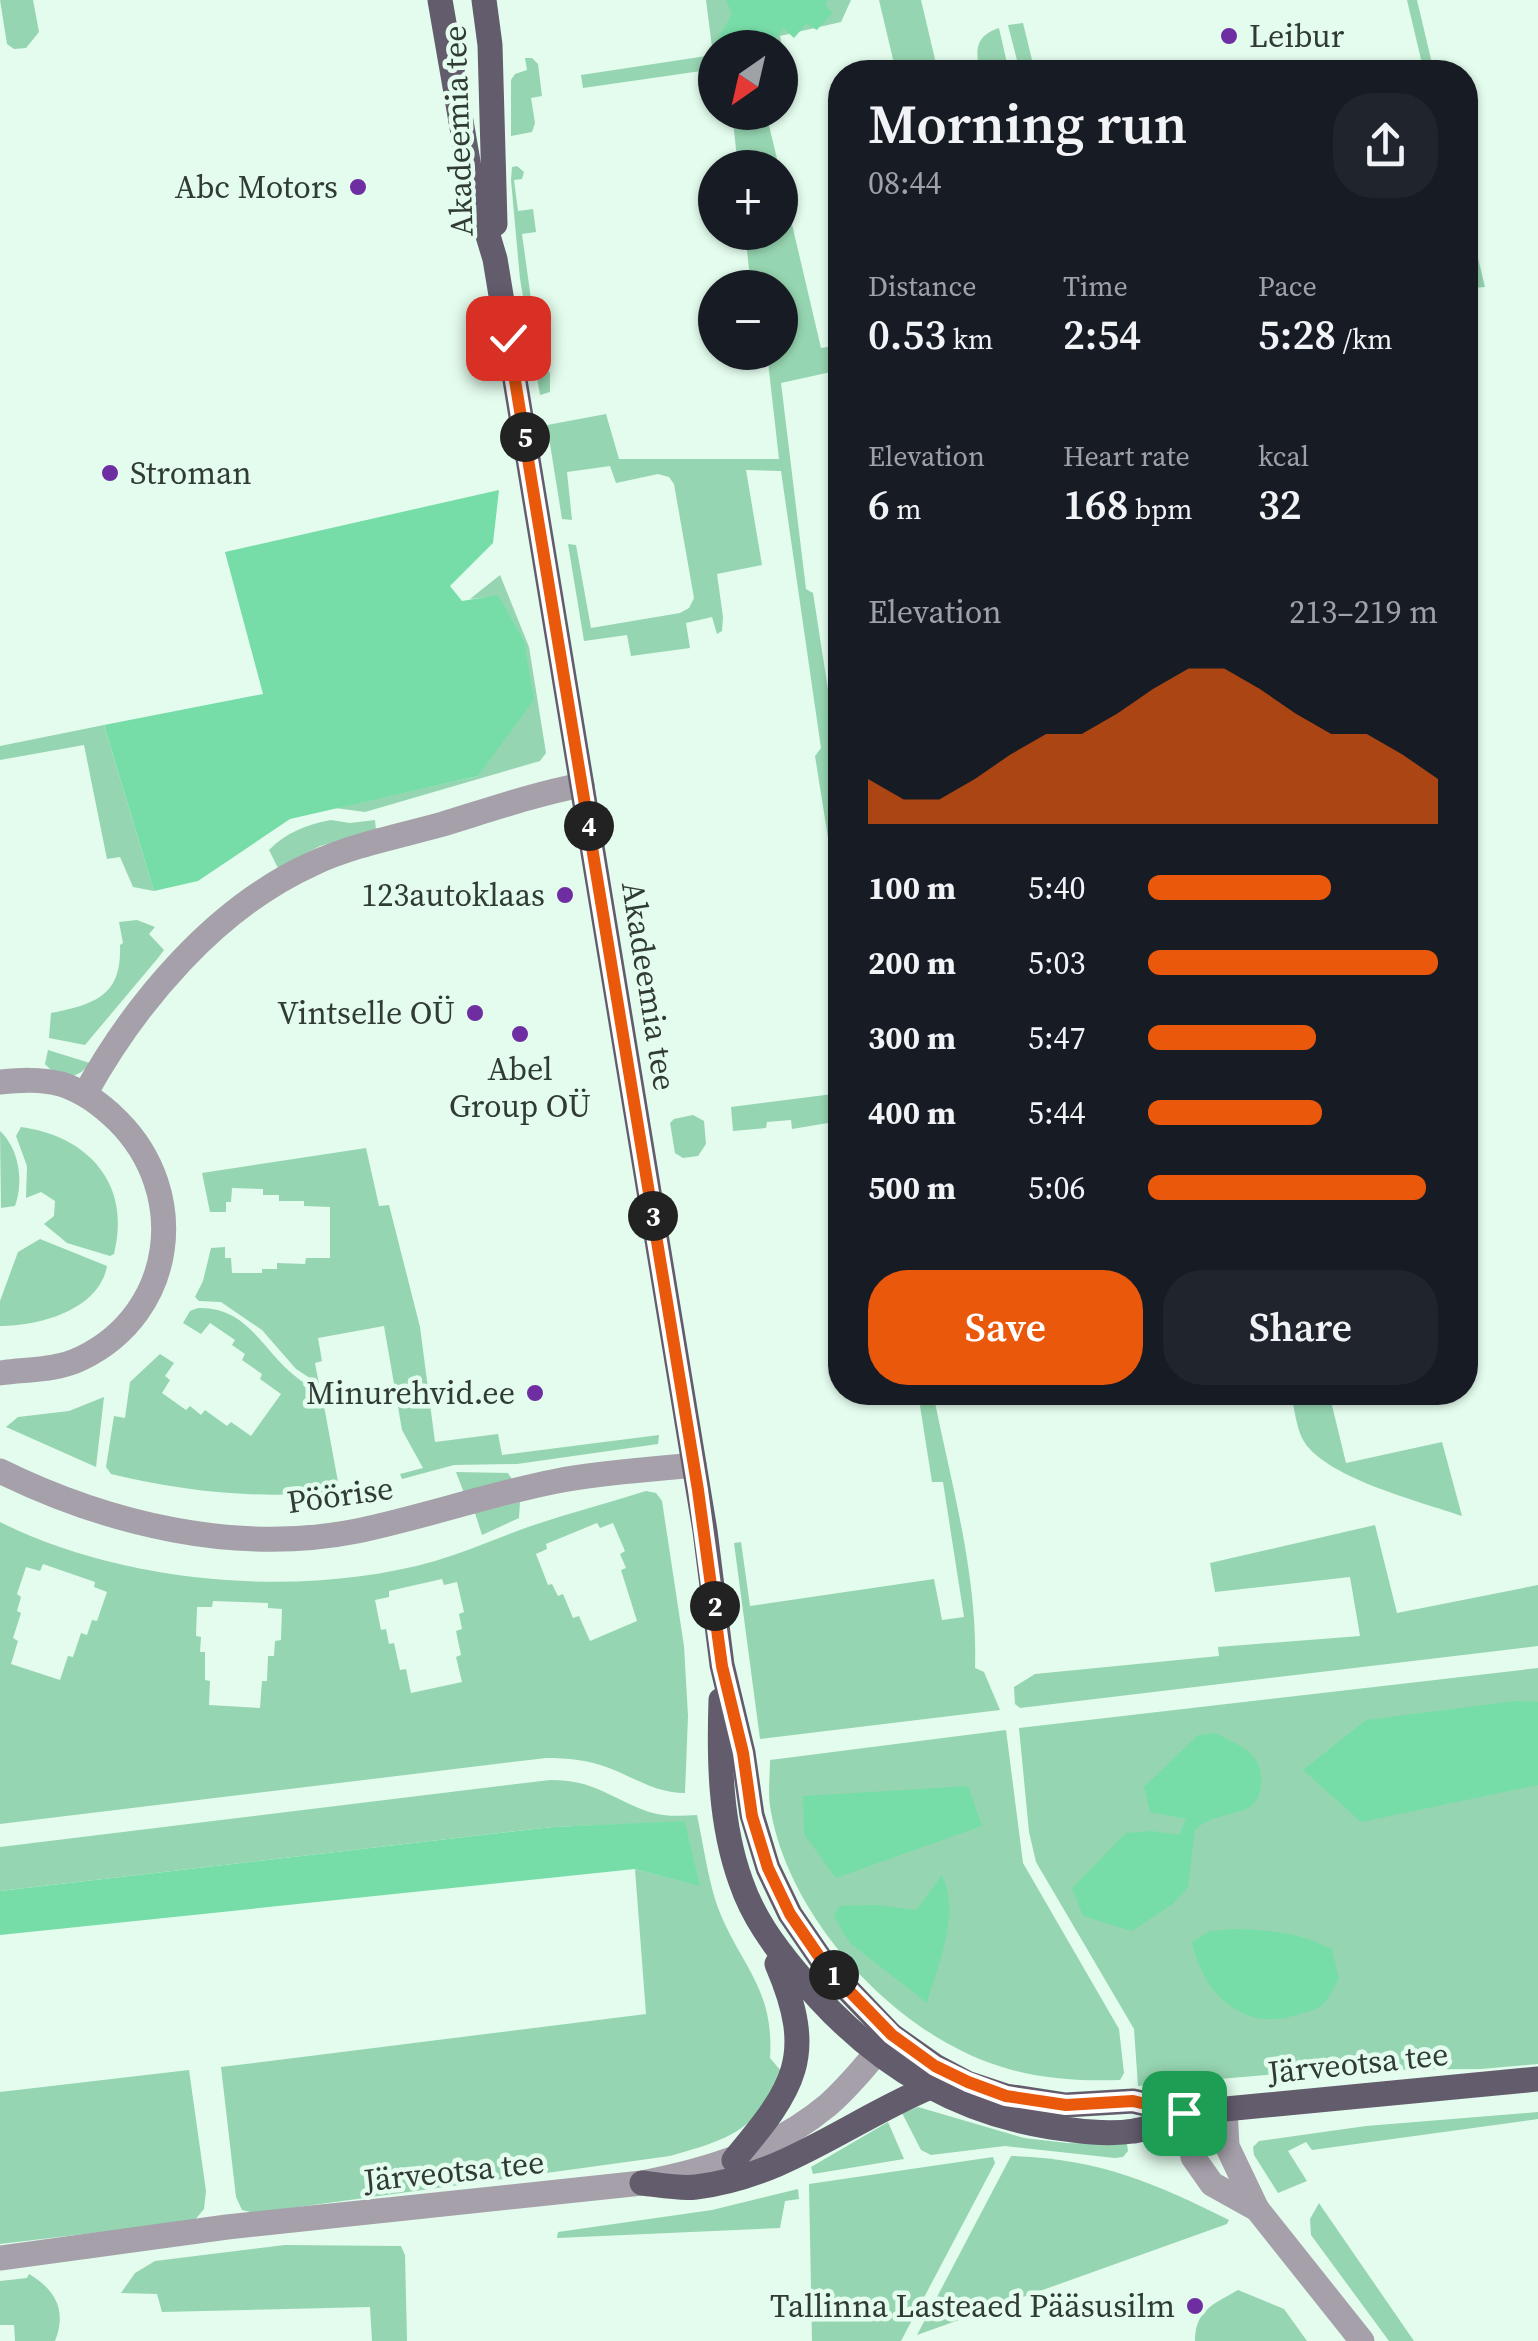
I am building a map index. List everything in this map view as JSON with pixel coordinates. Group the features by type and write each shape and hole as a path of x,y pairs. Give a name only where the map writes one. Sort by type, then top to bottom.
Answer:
{"main road":[{"name":"Akadeemia tee","path":"440,0 472,178 496,260 694,1464 722,1666 743,1753 752,1816 768,1868 790,1914 884,2044"},
{"name":"Akadeemia tee","path":"484,0 490,45 496,260"},
{"name":"Akadeemia tee","path":"722,1666 720,1746 726,1821 740,1880 764,1932 842,2024 884,2044"},
{"path":"734,2160 777,2108 794,2073 798,2024 790,1993 764,1932"},
{"name":"Järveotsa tee","path":"884,2044 928,2088 1009,2118 1080,2131 1136,2131 1184,2113 1538,2079"},
{"name":"Järveotsa tee","path":"884,2044 1006,2096 1066,2105 1133,2101 1184,2113"},
{"path":"642,2184 693,2188 747,2177 782,2164 928,2088"}],"street":[{"path":"86,1094 110,1049 162,986 220,926 280,880 330,857 582,785"},
{"path":"0,1082 29,1079 61,1084 86,1094 124,1128 142,1150 155,1179 166,1233 146,1297 128,1324 107,1342 82,1358 54,1368 0,1374"},
{"name":"Pöörise","path":"0,1471 87,1508 144,1524 194,1533 290,1537 353,1532 559,1480 694,1464"},
{"name":"Järveotsa tee","path":"0,2258 228,2226 642,2184 696,2173 768,2145 829,2104 884,2044"},
{"path":"1225,2109 1227,2146 1257,2210 1362,2341"},
{"path":"1184,2113 1194,2157 1212,2184 1257,2210"}],"green space":[{"path":"0,0 33,0 39,32 26,48 14,49 7,44"},
{"path":"706,0 851,0 841,22 798,32 710,30"},
{"path":"726,0 827,0 825,4 832,13 817,30 806,24 798,33 798,30 783,28 723,30 732,14"},
{"path":"879,0 921,0 935,60 893,60"},
{"path":"1407,0 1417,0 1431,60 1421,60"},
{"path":"1023,23 1032,60 1017,60 1008,25"},
{"path":"999,28 1006,60 978,60 985,35"},
{"path":"698,57 698,71 583,88 581,75"},
{"path":"525,58 538,64 542,96 531,98 535,123 532,132 511,136 511,80 527,70"},
{"path":"734,130 770,130 775,150 736,150"},
{"path":"512,167 524,172 522,179 514,180 518,211 533,209 536,232 522,234 539,357 550,373 550,392 540,395 520,279 511,180"},
{"path":"747,250 798,250 821,348 828,347 828,373 781,383 806,589 813,593 828,690 828,838 815,756 821,748 781,471 746,470 762,565 717,574 722,631 717,634 712,617 686,623 690,648 631,656 627,635 584,641 568,544 576,545 591,628 680,613 689,608 694,598 674,484 669,477 658,474 616,483 610,466 567,472 572,520 562,519 547,425 606,414 619,459 779,459 769,370 798,370 798,270 749,270"},
{"path":"1478,258 1485,287 1478,288"},
{"path":"499,490 493,543 450,586 462,601 498,595 524,640 534,700 478,776 290,819 198,881 154,891 104,725 263,694 225,552"},
{"path":"500,575 529,647 546,753 540,761 365,812 335,808 478,776 524,640 498,596 470,599"},
{"path":"104,725 154,891 133,887 120,857 107,859 84,745 0,760 0,746"},
{"path":"331,820 375,820 376,830 320,846 278,868 269,850 275,844 297,830"},
{"path":"137,920 155,927 149,934 164,950 85,1045 49,1038 51,1013 93,1001 111,987 123,943 119,922"},
{"path":"48,1050 90,1063 79,1073 62,1075 45,1064"},
{"path":"828,1095 828,1123 792,1129 791,1120 767,1122 766,1128 733,1131 731,1107"},
{"path":"693,1115 704,1121 706,1144 698,1156 683,1158 675,1153 670,1123"},
{"path":"21,1127 66,1141 99,1168 110,1185 116,1206 114,1254 67,1243 44,1224 54,1216 55,1201 41,1192 26,1198 27,1166 16,1136"},
{"path":"0,1131 12,1147 19,1176 15,1206 1,1208"},
{"path":"366,1148 379,1206 389,1205 420,1327 435,1442 498,1434 502,1455 659,1435 658,1444 517,1464 454,1465 402,1479 400,1474 423,1468 402,1430 384,1326 318,1338 322,1361 315,1363 319,1384 296,1369 262,1330 221,1302 199,1301 195,1297 211,1248 225,1247 232,1273 262,1273 262,1269 277,1269 277,1263 305,1264 306,1258 330,1258 330,1207 279,1201 279,1195 263,1195 263,1189 232,1188 226,1212 210,1212 202,1173"},
{"path":"40,1239 107,1266 102,1281 92,1294 65,1312 32,1323 0,1326 0,1301 18,1252"},
{"path":"198,1308 229,1314 242,1322 298,1379 322,1395 338,1482 333,1492 221,1492 111,1474 106,1467 114,1416 125,1418 130,1382 160,1354 174,1363 165,1376 170,1380 162,1393 186,1410 190,1406 201,1415 205,1410 227,1426 231,1422 251,1436 281,1394 242,1360 245,1354 232,1345 235,1340 210,1323 201,1334 183,1323 190,1311"},
{"path":"104,1397 96,1467 6,1427 18,1417 69,1411"},
{"path":"920,1405 936,1405 968,1564 975,1668 984,1672 1000,1710 760,1739 734,1543 741,1542 750,1606 934,1579 942,1620 964,1617 943,1482 932,1482"},
{"path":"1293,1405 1332,1405 1346,1463 1442,1442 1462,1516 1374,1486 1329,1465 1302,1438"},
{"path":"456,1472 508,1473 512,1479 464,1493"},
{"path":"646,1491 656,1493 662,1501 684,1646 688,1716 685,1793 655,1788 593,1763 546,1758 0,1824 0,1522 101,1560 157,1572 271,1582 328,1580 435,1561","holes":["597,1523 600,1528 613,1523 625,1551 620,1554 626,1568 621,1570 637,1621 590,1641 579,1616 573,1618 563,1594 558,1596 552,1584 548,1585 536,1554 547,1549 546,1544","43,1564 95,1582 94,1587 107,1592 97,1621 92,1620 87,1635 81,1633 60,1680 11,1664 18,1641 13,1638 21,1613 17,1611 21,1597 17,1594 26,1567 40,1571","442,1579 444,1585 457,1582 464,1612 459,1614 462,1629 456,1631 461,1655 456,1657 462,1682 411,1693 406,1669 400,1670 394,1643 389,1644 386,1629 381,1630 375,1600 389,1597 389,1591","213,1601 268,1603 268,1608 282,1609 281,1640 275,1641 274,1656 268,1656 260,1708 209,1705 205,1652 200,1652 201,1637 196,1636 197,1607 212,1607"]},
{"path":"520,1502 519,1518 482,1535 475,1513"},
{"path":"1375,1525 1397,1613 1538,1585 1538,1646 1020,1708 1015,1704 1014,1687 1035,1674 1219,1656 1218,1647 1360,1636 1350,1577 1215,1592 1210,1563"},
{"path":"1538,1668 1538,2064 1481,2069 1323,2070 1138,2086 1134,2029 1036,1862 1029,1832 1019,1728"},
{"path":"1515,1701 1538,1702 1538,1785 1361,1822 1303,1770 1366,1720"},
{"path":"1006,1730 1023,1863 1119,2029 1124,2073 1120,2080 1029,2074 960,2050 921,2027 852,1965 822,1928 798,1889 780,1848 770,1806 770,1760"},
{"path":"1216,1733 1256,1760 1261,1775 1257,1799 1246,1809 1213,1819 1195,1830 1188,1887 1174,1903 1132,1931 1083,1916 1072,1888 1126,1833 1179,1835 1186,1819 1150,1812 1144,1787 1198,1735"},
{"path":"550,1780 591,1786 655,1814 697,1815 715,1899 760,1992 770,2032 770,2058 781,2071 763,2107 739,2130 724,2138 670,2156 255,2213 242,2210 236,2197 221,2067 646,2014 635,1869 699,1885 685,1822 552,1827 0,1891 0,1847"},
{"path":"968,1786 982,1826 836,1878 804,1834 803,1796"},
{"path":"685,1821 700,1886 635,1869 0,1935 0,1891 552,1827"},
{"path":"942,1875 949,1923 927,2003 850,1943 834,1917 839,1906 916,1910"},
{"path":"1210,1931 1284,1933 1332,1949 1339,1979 1327,2000 1314,2010 1280,2019 1261,2019 1230,2005 1206,1978 1192,1942"},
{"path":"189,2070 206,2191 204,2209 194,2221 0,2244 0,2092"},
{"path":"918,2107 1024,2138 1127,2144 1128,2151 1115,2158 1005,2146 931,2155 921,2150 902,2113"},
{"path":"1538,2112 1538,2119 1312,2150 1306,2142 1288,2151 1307,2181 1278,2193 1254,2155 1253,2147 1259,2141 1366,2126"},
{"path":"888,2122 904,2159 813,2174 811,2167"},
{"path":"1011,2156 1070,2162 1123,2174 1229,2220 1227,2224 917,2335"},
{"path":"993,2157 995,2163 901,2341 812,2341 809,2184"},
{"path":"798,2189 799,2199 785,2201 780,2228 557,2238 558,2232 712,2210"},
{"path":"1319,2203 1414,2341 1389,2341 1311,2235 1310,2219"},
{"path":"285,2245 401,2246 405,2255 407,2341 372,2341 370,2307 162,2312 157,2294 121,2293 135,2273 155,2261"},
{"path":"29,2274 57,2302 60,2320 55,2341 15,2341 14,2325 0,2325 0,2281 27,2278"},
{"path":"1238,2290 1284,2309 1307,2341 1195,2341 1202,2315"}],"place":[{"name":"Leibur","path":"1229,36"},
{"name":"Abc Motors","path":"358,187"},
{"name":"Stroman","path":"110,473"},
{"name":"123autoklaas","path":"565,895"},
{"name":"Vintselle OÜ","path":"475,1013"},
{"name":"Abel Group OÜ","path":"520,1034"},
{"name":"Minurehvid.ee","path":"535,1393"},
{"name":"Tallinna Lasteaed Pääsusilm","path":"1195,2306"}],"route":[{"path":"508,338 705,1531 722,1666 743,1753 752,1816 768,1868 790,1914 827,1968 892,2035 935,2066 1006,2096 1066,2105 1133,2101 1184,2113"}]}
